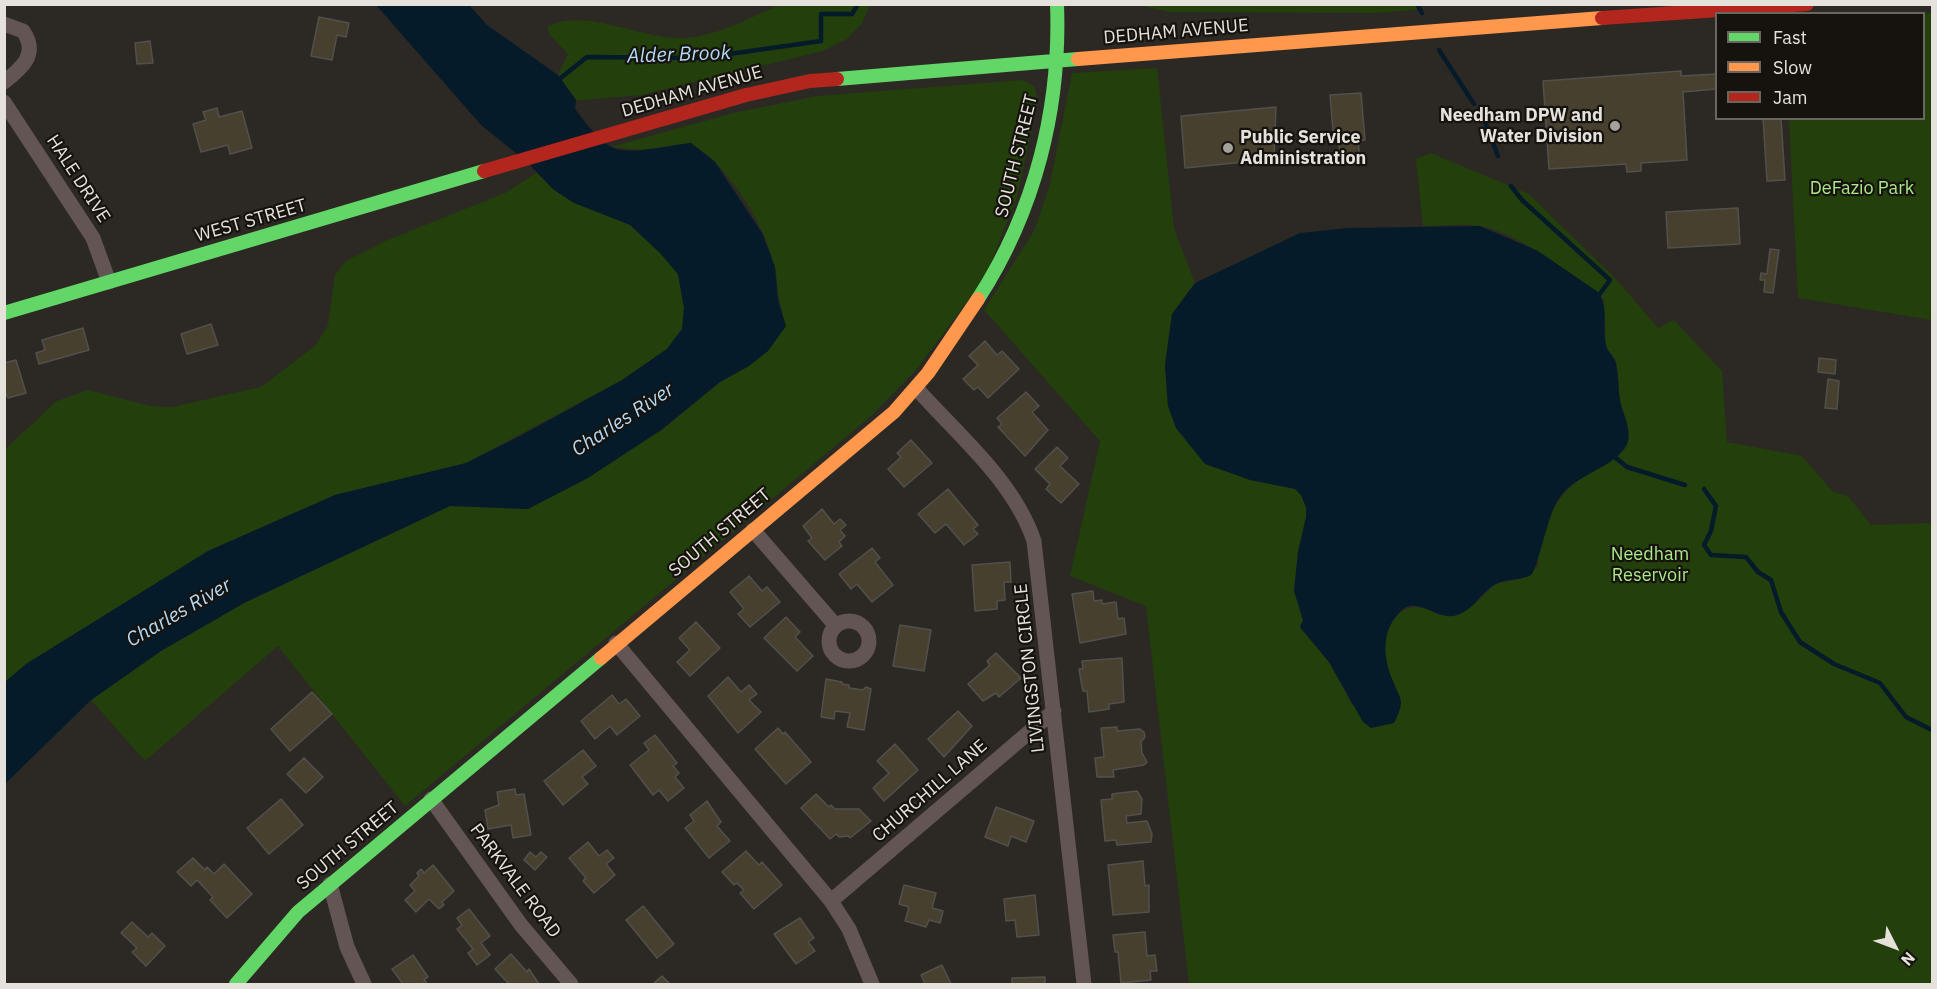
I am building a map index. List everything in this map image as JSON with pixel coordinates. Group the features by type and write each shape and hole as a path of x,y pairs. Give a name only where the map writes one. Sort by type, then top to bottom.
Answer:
{"main road":[{"name":"SOUTH STREET","path":"236,984 284,926 330,884 894,412 917,389 983,291 1018,227 1041,149 1055,59 1057,4"},
{"name":"DEDHAM AVENUE","path":"509,164 746,95 801,82 854,75 1808,4"},
{"name":"WEST STREET","path":"4,313 509,164"}],"street":[{"path":"4,24 23,31 30,49 26,63 4,82"},
{"name":"HALE DRIVE","path":"4,102 93,238 109,282"},
{"name":"LIVINGSTON CIRCLE","path":"917,389 996,477 1021,512 1031,531 1037,551 1084,984"},
{"path":"753,530 836,626"},
{"path":"616,643 831,902 849,929 872,984"},
{"name":"CHURCHILL LANE","path":"831,902 1054,711"},
{"name":"PARKVALE ROAD","path":"431,799 521,925 571,984"},
{"path":"330,884 348,947 364,984"}],"green space":[{"path":"781,4 870,5 862,23 847,39 823,51 641,95 583,100 576,100 558,75 568,54 550,35 547,27 579,20 668,37 696,37 721,30"},
{"path":"1138,5 1425,5 1414,10 1374,13 1170,12"},
{"name":"DeFazio Park","path":"1925,13 1932,13 1932,320 1798,298 1789,120 1925,120"},
{"name":"Needham Reservoir","path":"1157,68 1174,229 1195,283 1172,314 1165,365 1168,406 1250,480 1279,484 1295,489 1301,495 1306,507 1306,517 1298,552 1294,590 1303,621 1300,628 1329,662 1352,705 1401,701 1385,661 1385,648 1391,625 1405,610 1414,607 1439,615 1475,604 1495,584 1523,578 1538,566 1542,538 1557,503 1584,476 1619,455 1627,422 1620,402 1616,361 1606,347 1604,300 1598,292 1526,244 1510,236 1480,226 1423,226 1416,159 1431,153 1529,194 1619,282 1658,328 1674,320 1722,371 1727,442 1802,456 1833,492 1848,496 1871,525 1932,523 1932,984 1189,984 1146,606 1070,576 1100,441 984,310 1035,229 1050,184 1072,73"},
{"path":"1023,80 1034,86 1038,99 1017,197 985,278 916,370 871,416 405,806 278,646 145,761 91,700 161,651 244,603 450,506 528,509 661,431 720,382 749,366 783,313 771,254 744,198 713,160 690,143 640,150 611,147 733,113 817,96"},
{"path":"536,173 554,190 630,225 660,253 678,274 684,308 682,329 667,349 622,380 466,463 335,495 208,551 26,664 5,682 5,449 57,401 88,390 151,406 172,407 261,387 316,345 328,325 335,275 346,261 385,241 505,193"}],"water":[{"name":"Charles River","path":"376,5 469,5 487,25 558,75 576,100 575,109 606,144 619,149 639,150 691,143 715,162 762,233 775,267 778,300 786,326 768,351 749,366 720,382 661,430 588,478 528,509 450,506 244,603 161,651 91,700 5,784 5,682 26,664 208,551 335,495 466,463 520,436 622,380 667,349 682,329 684,308 678,274 660,253 630,225 574,203 554,190 528,163 481,125"},
{"path":"1480,226 1538,251 1598,292 1603,304 1606,345 1617,368 1628,442 1618,456 1573,484 1558,500 1531,575 1496,584 1460,614 1446,616 1418,606 1405,608 1399,613 1389,628 1386,654 1401,702 1399,713 1394,723 1371,728 1363,722 1329,662 1300,627 1303,620 1294,591 1298,552 1306,517 1306,507 1301,495 1295,489 1250,480 1205,464 1176,428 1168,406 1165,365 1172,314 1195,283 1300,233 1348,228"}],"building":[{"path":"319,17 349,23 346,37 337,35 332,60 311,56"},
{"path":"150,41 153,63 137,64 135,43"},
{"name":"Needham DPW and Water Division","path":"1681,71 1681,76 1715,74 1715,89 1683,92 1687,160 1641,163 1641,171 1627,172 1626,164 1549,169 1543,81"},
{"path":"1361,93 1365,140 1358,141 1360,158 1340,159 1339,143 1334,143 1330,95"},
{"name":"Public Service Administration","path":"1276,107 1274,159 1185,168 1181,116"},
{"path":"217,108 219,117 242,111 252,148 230,154 228,145 201,152 193,124 206,120 203,112"},
{"path":"1763,120 1781,120 1785,180 1767,181"},
{"path":"1738,208 1740,244 1668,248 1666,212"},
{"path":"1770,249 1779,250 1773,293 1764,292 1765,280 1760,280 1761,273 1767,274"},
{"path":"211,324 218,345 187,354 181,334"},
{"path":"83,328 89,350 39,364 36,353 45,350 42,340"},
{"path":"985,341 997,355 1002,351 1019,369 988,398 978,387 974,390 963,379 978,365 969,356"},
{"path":"1819,358 1836,360 1835,374 1818,372"},
{"path":"16,360 26,393 8,398 4,390 4,363"},
{"path":"1828,379 1839,381 1837,409 1825,408"},
{"path":"1026,392 1039,406 1032,412 1048,430 1025,456 998,427 1002,424 997,418"},
{"path":"911,440 932,463 904,487 888,469 901,457 897,453"},
{"path":"1057,447 1068,458 1060,466 1079,484 1061,503 1046,489 1050,484 1035,469"},
{"path":"948,489 978,525 973,529 978,534 964,545 946,524 935,533 918,514"},
{"path":"822,509 834,524 840,519 846,525 840,530 845,536 839,542 842,546 825,560 808,541 812,538 803,526"},
{"path":"872,548 880,558 875,562 893,585 872,602 857,584 851,589 839,574"},
{"path":"1010,562 1011,582 1004,582 1005,600 997,601 997,609 975,611 972,565"},
{"path":"749,576 762,591 767,587 780,602 750,627 738,614 744,609 730,592"},
{"path":"1093,591 1094,601 1102,600 1102,604 1116,602 1118,619 1124,618 1126,634 1080,643 1072,594"},
{"path":"786,617 800,632 795,637 813,656 797,671 764,638"},
{"path":"696,622 720,648 690,676 677,662 690,650 679,638"},
{"path":"900,625 931,630 924,671 893,666"},
{"path":"996,653 1021,678 999,697 996,693 983,701 968,684 990,665 987,661"},
{"path":"1122,658 1124,702 1109,704 1109,709 1089,712 1087,691 1083,691 1079,669 1083,669 1082,661"},
{"path":"728,677 741,692 749,685 757,694 749,700 761,712 738,733 708,696"},
{"path":"826,679 842,682 842,684 849,685 849,688 871,689 864,730 847,727 850,713 835,711 834,719 821,717"},
{"path":"312,692 332,714 290,751 271,729"},
{"path":"612,695 619,704 626,699 640,716 617,735 610,726 595,739 581,721"},
{"path":"958,711 972,726 944,757 928,739"},
{"path":"1117,727 1117,731 1140,729 1144,732 1145,737 1141,742 1142,753 1147,762 1144,765 1113,770 1114,777 1097,777 1095,758 1104,757 1101,728"},
{"path":"778,728 783,734 785,732 811,762 786,784 755,749"},
{"path":"655,735 677,763 673,766 679,773 675,777 684,788 668,801 659,790 653,795 630,765 649,750 644,743"},
{"path":"895,744 918,770 884,801 873,788 889,773 877,761"},
{"path":"583,750 596,766 582,777 588,784 563,805 544,781"},
{"path":"304,758 323,777 306,793 287,774"},
{"path":"515,789 516,795 524,794 531,835 513,838 511,825 488,829 485,810 499,805 497,792"},
{"path":"1137,791 1142,799 1141,814 1126,816 1127,823 1147,821 1152,834 1151,842 1117,845 1116,840 1105,841 1101,800 1112,799 1112,794"},
{"path":"816,794 829,807 831,805 835,809 859,809 871,821 850,838 848,836 839,837 836,834 830,839 801,808"},
{"path":"281,799 303,825 269,854 247,828"},
{"path":"707,801 721,822 717,826 730,841 709,858 685,828 694,821 690,815"},
{"path":"996,807 1034,821 1026,842 1011,836 1008,846 985,837"},
{"path":"588,842 599,856 607,850 614,858 606,864 615,875 594,893 583,881 586,878 569,858"},
{"path":"746,851 759,865 762,862 782,885 754,909 740,893 744,890 737,883 734,885 722,872"},
{"path":"530,852 536,857 541,852 547,857 535,870 524,860"},
{"path":"193,858 205,870 207,867 214,874 224,864 252,894 227,918 210,900 213,897 197,880 191,886 177,872"},
{"path":"1143,861 1145,886 1149,885 1149,912 1113,915 1108,865"},
{"path":"433,865 454,891 442,902 444,905 439,909 429,899 416,912 405,900 415,891 410,885 419,876 417,873 421,869 424,873"},
{"path":"904,885 936,893 932,908 943,911 940,923 929,920 926,927 905,921 909,907 899,904"},
{"path":"1035,895 1039,935 1017,937 1015,920 1006,921 1004,899"},
{"path":"643,906 674,944 657,958 626,920"},
{"path":"469,909 490,936 481,943 490,955 477,965 468,953 473,949 457,929 462,925 457,918"},
{"path":"800,918 814,938 808,942 815,951 796,964 774,934"},
{"path":"132,922 148,937 152,933 165,946 146,966 132,952 137,948 121,933"},
{"path":"1145,932 1147,956 1155,955 1157,971 1150,971 1151,980 1121,983 1118,952 1115,952 1113,935"},
{"path":"511,954 527,972 529,969 539,984 509,984 495,969"},
{"path":"413,955 428,977 424,979 427,984 403,984 392,969"},
{"path":"942,965 951,984 925,984 921,975"},
{"path":"662,976 670,984 653,984"},
{"path":"1045,977 1045,984 1012,984 1012,978"}],"waterway":[{"name":"Alder Brook","path":"557,81 587,57 701,58 821,41 821,14 852,14 858,4"},
{"path":"1417,4 1422,13"},
{"path":"1439,50 1474,104"},
{"path":"1485,122 1498,156"},
{"path":"1511,186 1522,200 1610,280 1596,299"},
{"path":"1611,454 1627,467 1685,485"},
{"path":"1704,489 1716,506 1711,531 1704,545 1711,555 1746,557 1758,572 1771,580 1781,612 1800,642 1834,664 1880,683 1906,717 1932,730"}],"traffic: fast":[{"path":"978,299 1015,230 1040,158 1049,120 1054,82 1057,4"},
{"path":"837,79 1078,59"},
{"path":"4,313 484,171"},
{"path":"236,984 298,912 601,658"}],"traffic: slow":[{"path":"1078,59 1602,18"},
{"path":"601,658 894,412 928,373 978,299"}],"traffic: jam":[{"path":"1602,18 1807,4"},
{"path":"484,171 746,95 810,81 837,79"}],"place":[{"name":"Needham DPW and Water Division","path":"1615,126"},
{"name":"Public Service Administration","path":"1228,148"}]}
